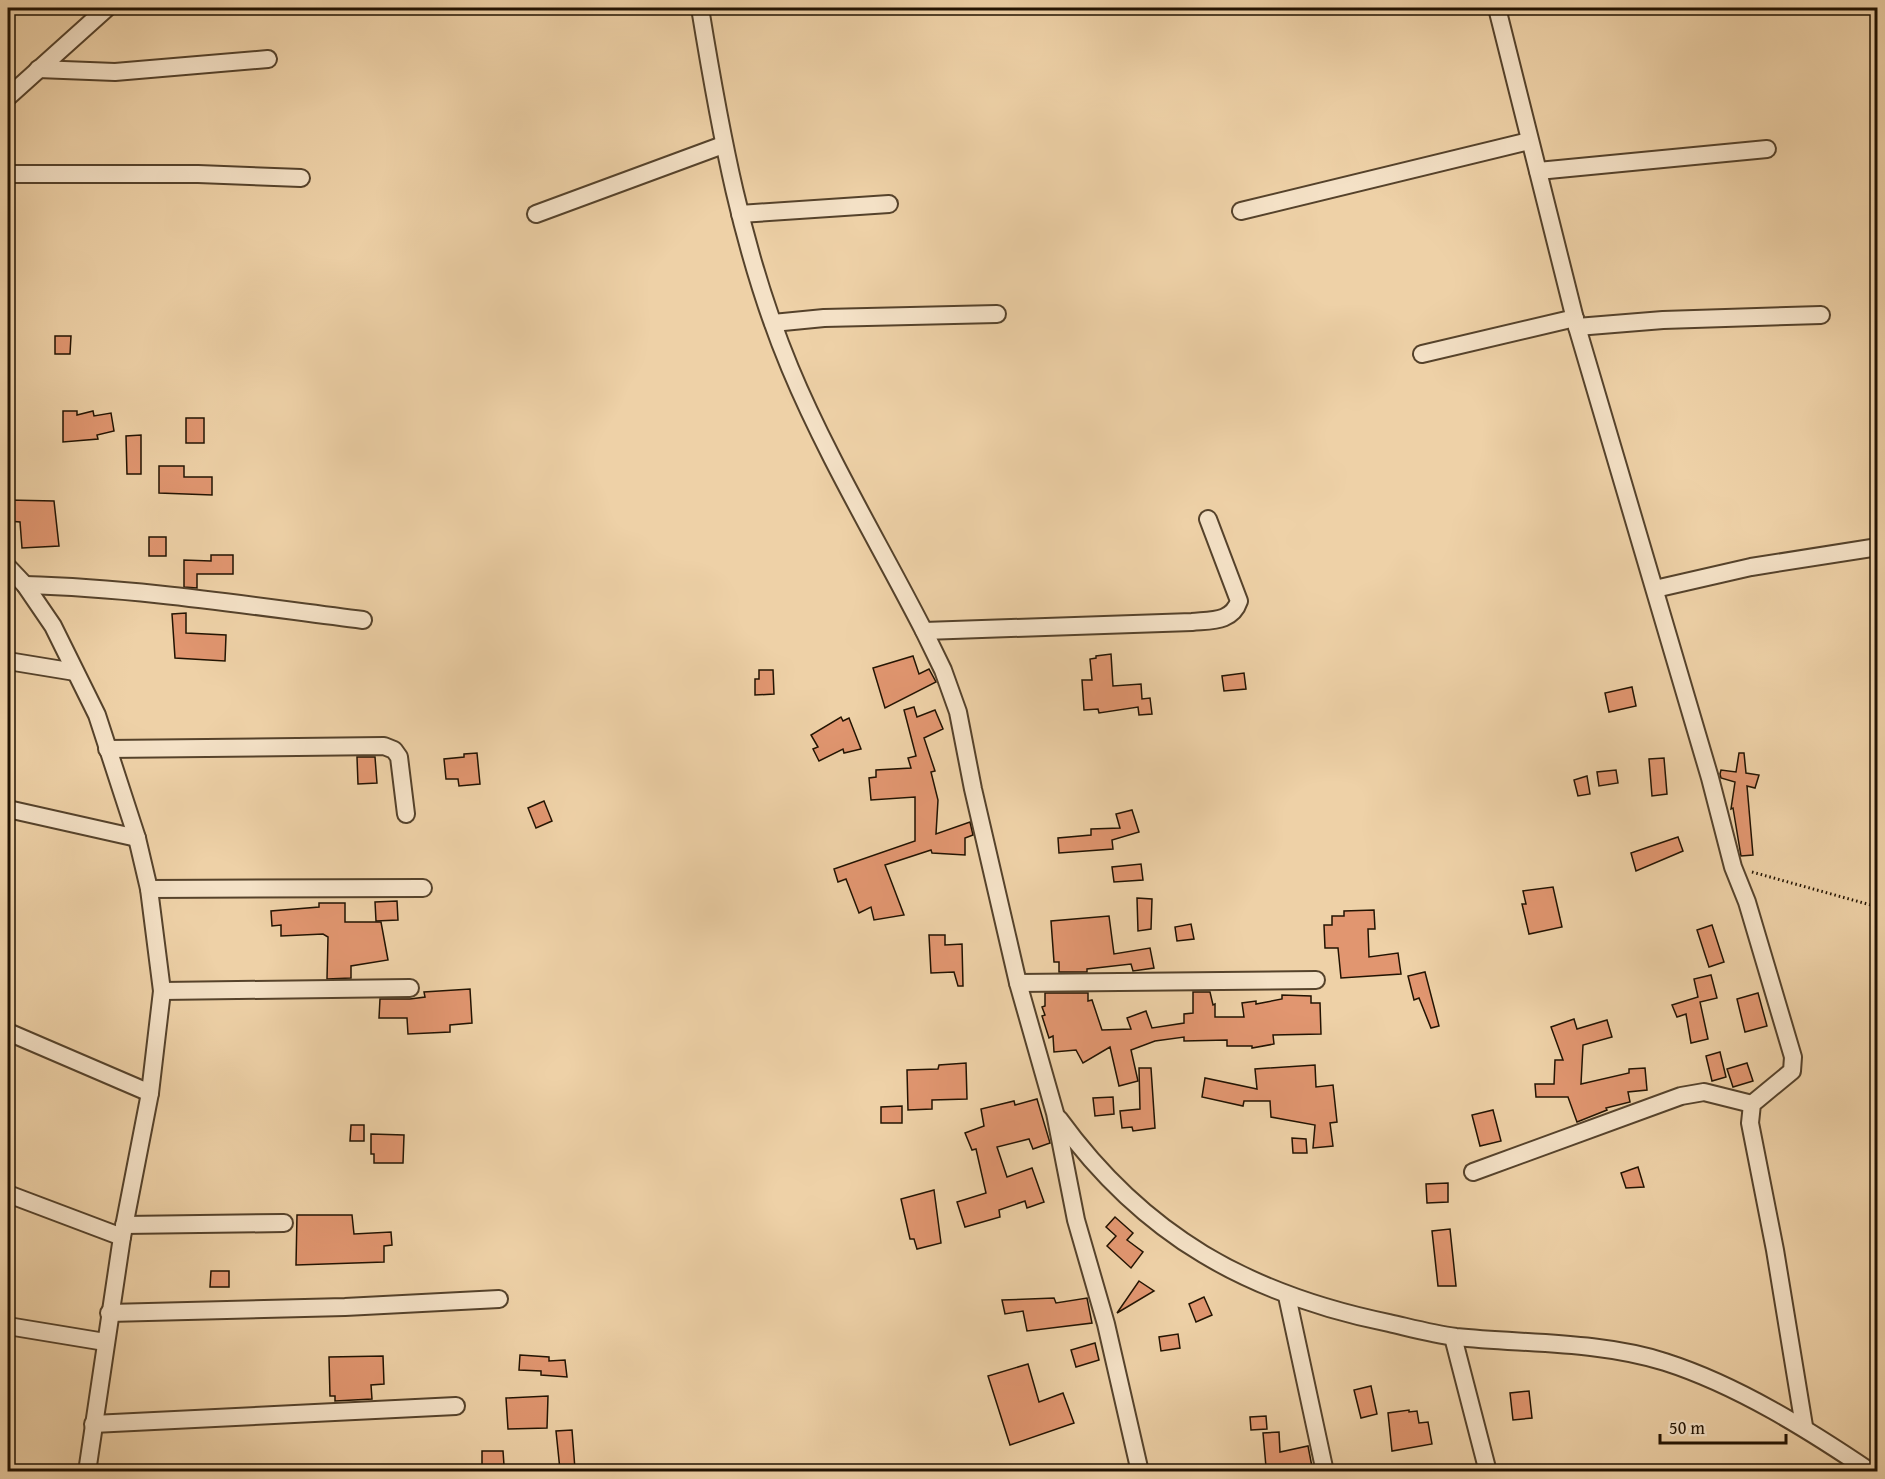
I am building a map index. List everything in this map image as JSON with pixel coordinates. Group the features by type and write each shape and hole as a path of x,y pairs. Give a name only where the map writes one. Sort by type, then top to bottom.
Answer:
{"street":[{"path":"8,96 107,8"},
{"path":"700,8 723,145 740,214 772,323 804,400 943,670 958,712 973,789 1018,983 1054,1113 1076,1220 1106,1324 1140,1472"},
{"path":"1497,8 1576,322 1655,589 1733,867 1747,902 1793,1057 1792,1071 1752,1104 1750,1123 1777,1260 1804,1426"},
{"path":"38,69 115,72 268,59"},
{"path":"1241,211 1529,141"},
{"path":"536,214 723,145"},
{"path":"1538,171 1767,149"},
{"path":"8,174 198,174 302,178"},
{"path":"740,214 890,204"},
{"path":"772,323 824,318 997,314"},
{"path":"1422,354 1576,322 1821,315"},
{"path":"924,631 1225,619 1236,610 1239,601 1208,519"},
{"path":"1655,589 1751,567 1878,547"},
{"path":"8,567 25,585 53,626 97,715 137,838 149,889 162,992 150,1093 109,1313 87,1472"},
{"path":"25,585 86,587 175,596 363,620"},
{"path":"8,661 75,672"},
{"path":"107,749 384,746 394,750 399,757 406,814"},
{"path":"8,809 137,838"},
{"path":"149,889 423,888"},
{"path":"1018,983 1316,980"},
{"path":"162,992 410,988"},
{"path":"8,1032 150,1093"},
{"path":"1473,1172 1681,1095 1704,1092 1752,1104"},
{"path":"1054,1113 1088,1158 1129,1200 1167,1232 1217,1263 1287,1296 1334,1312 1453,1337 1605,1350 1664,1362 1711,1381 1804,1426 1871,1472"},
{"path":"8,1194 123,1231 284,1223"},
{"path":"1287,1296 1325,1472"},
{"path":"109,1313 334,1308 499,1299"},
{"path":"8,1326 105,1342"},
{"path":"1453,1337 1488,1472"},
{"path":"93,1424 456,1406"}],"path":[{"path":"1733,867 1878,907"}],"building":[{"path":"55,336 71,336 70,354 55,354"},
{"path":"63,411 77,411 77,415 93,411 94,416 111,413 114,431 97,435 98,439 63,442"},
{"path":"186,418 204,418 204,443 186,443"},
{"path":"141,435 141,474 127,474 126,436"},
{"path":"159,466 184,466 184,477 212,477 212,495 159,493"},
{"path":"8,500 54,501 59,546 22,548 20,522 8,521"},
{"path":"149,537 166,537 166,556 149,556"},
{"path":"211,555 233,555 233,574 197,574 197,588 184,587 184,560 211,561"},
{"path":"186,613 186,633 226,635 225,661 175,658 172,614"},
{"path":"1111,654 1113,686 1141,684 1142,699 1150,698 1152,714 1139,715 1138,707 1099,713 1098,709 1084,710 1082,680 1092,680 1090,659"},
{"path":"913,656 919,674 929,669 936,682 885,708 873,668"},
{"path":"759,670 773,670 774,694 755,695 755,679 759,679"},
{"path":"1244,673 1246,689 1224,691 1222,676"},
{"path":"1632,687 1636,706 1609,712 1605,693"},
{"path":"914,707 917,717 935,710 943,729 924,738 935,771 931,772 938,800 936,834 970,822 973,835 965,838 965,855 932,853 931,850 885,865 904,915 874,920 871,907 859,913 846,879 838,882 834,869 915,841 915,797 871,800 869,778 876,777 876,770 911,768 908,758 916,756 904,710"},
{"path":"841,717 843,721 849,718 861,749 844,753 843,749 819,761 813,749 818,747 811,735"},
{"path":"477,753 480,784 459,786 458,779 446,779 444,759"},
{"path":"1739,753 1744,753 1746,773 1759,775 1755,788 1747,786 1753,855 1741,856 1733,808 1731,809 1735,782 1721,778 1720,774 1721,770 1736,772"},
{"path":"357,757 375,757 377,783 358,784"},
{"path":"1664,758 1667,794 1652,796 1649,759"},
{"path":"1616,770 1618,783 1599,786 1597,772"},
{"path":"1587,776 1590,794 1578,796 1574,780"},
{"path":"544,801 552,821 536,828 528,808"},
{"path":"1132,810 1139,832 1112,840 1113,849 1059,853 1058,838 1091,835 1091,829 1120,828 1116,814"},
{"path":"1678,837 1683,851 1636,871 1631,853"},
{"path":"1141,864 1143,880 1114,882 1112,867"},
{"path":"1553,887 1562,927 1529,934 1522,904 1526,904 1523,891"},
{"path":"1137,898 1152,899 1151,929 1138,931"},
{"path":"397,901 398,920 376,921 375,902"},
{"path":"319,903 345,903 345,922 381,922 388,960 351,966 351,978 327,979 328,937 323,934 281,936 281,925 272,926 271,911 319,907"},
{"path":"1374,910 1375,929 1368,929 1369,957 1398,953 1401,974 1341,978 1338,948 1325,948 1324,925 1332,925 1332,916 1344,916 1344,911"},
{"path":"1109,916 1114,954 1150,948 1154,968 1133,971 1131,964 1087,969 1087,972 1059,972 1059,962 1054,962 1051,921"},
{"path":"1191,924 1194,939 1177,941 1175,927"},
{"path":"1712,925 1724,962 1709,967 1697,930"},
{"path":"929,935 945,935 945,945 962,944 963,986 958,986 954,972 931,973"},
{"path":"1425,972 1439,1026 1431,1028 1419,998 1414,1000 1408,976"},
{"path":"1711,975 1717,998 1700,1002 1708,1039 1691,1043 1686,1014 1677,1017 1672,1005 1698,997 1694,979"},
{"path":"470,989 472,1023 450,1025 450,1032 408,1034 407,1018 379,1018 380,999 410,999 425,997 424,992"},
{"path":"1193,992 1210,992 1213,1005 1215,1004 1215,1017 1244,1017 1242,1003 1256,1001 1256,1004 1282,999 1282,995 1311,996 1311,1003 1320,1003 1321,1034 1273,1035 1274,1044 1252,1048 1252,1046 1227,1046 1227,1040 1184,1041 1184,1037 1155,1041 1131,1050 1138,1081 1119,1086 1110,1047 1083,1063 1076,1050 1054,1052 1053,1036 1049,1038 1042,1016 1045,1015 1042,1007 1045,1006 1045,993 1088,993 1088,1001 1092,1000 1102,1030 1131,1029 1127,1018 1146,1011 1152,1028 1184,1023 1184,1014 1193,1013"},
{"path":"1758,993 1767,1026 1745,1032 1737,999"},
{"path":"1574,1019 1577,1029 1607,1020 1612,1037 1583,1045 1581,1084 1629,1073 1629,1069 1645,1068 1647,1090 1628,1092 1630,1102 1606,1108 1607,1110 1577,1122 1568,1097 1536,1097 1535,1084 1554,1084 1555,1060 1563,1060 1551,1027"},
{"path":"1720,1052 1726,1077 1712,1081 1706,1056"},
{"path":"966,1063 967,1099 932,1100 932,1109 908,1110 907,1070 938,1069 939,1065"},
{"path":"1747,1063 1753,1081 1733,1087 1727,1069"},
{"path":"1315,1065 1316,1087 1333,1085 1337,1122 1330,1123 1333,1146 1313,1148 1315,1125 1271,1117 1270,1101 1244,1101 1243,1106 1202,1097 1205,1078 1257,1089 1255,1069"},
{"path":"1139,1068 1151,1068 1155,1128 1133,1131 1132,1127 1122,1128 1120,1111 1140,1109"},
{"path":"1113,1097 1114,1114 1095,1116 1093,1098"},
{"path":"1037,1099 1050,1143 1033,1149 1029,1139 997,1147 1007,1177 1032,1168 1044,1202 1027,1208 1025,1201 999,1210 1000,1217 965,1227 957,1202 986,1193 976,1149 972,1150 965,1133 984,1126 981,1109 1014,1101 1015,1105"},
{"path":"902,1106 902,1123 881,1123 881,1107"},
{"path":"1493,1110 1501,1141 1480,1146 1472,1115"},
{"path":"351,1125 364,1125 364,1141 350,1141"},
{"path":"371,1134 404,1135 403,1163 374,1163 374,1154 371,1154"},
{"path":"1292,1138 1306,1139 1307,1153 1293,1153"},
{"path":"1638,1167 1644,1187 1626,1188 1621,1173"},
{"path":"1448,1183 1448,1202 1427,1203 1426,1184"},
{"path":"934,1190 941,1243 917,1249 914,1239 910,1239 901,1199"},
{"path":"297,1215 352,1215 354,1234 391,1232 392,1245 384,1246 384,1262 296,1265"},
{"path":"1115,1217 1133,1233 1127,1240 1143,1252 1131,1268 1107,1246 1116,1236 1106,1227"},
{"path":"1450,1229 1456,1286 1438,1286 1432,1231"},
{"path":"211,1271 229,1271 229,1287 210,1287"},
{"path":"1139,1281 1154,1291 1117,1313"},
{"path":"1204,1297 1212,1315 1196,1322 1189,1304"},
{"path":"1054,1298 1056,1303 1087,1298 1092,1323 1027,1331 1023,1311 1005,1314 1002,1300"},
{"path":"1178,1334 1180,1348 1161,1351 1159,1337"},
{"path":"1095,1343 1099,1360 1076,1367 1071,1350"},
{"path":"520,1355 549,1357 549,1361 565,1360 567,1377 541,1375 541,1371 519,1370"},
{"path":"383,1356 384,1384 371,1385 372,1399 335,1401 335,1396 330,1396 329,1357"},
{"path":"1028,1364 1039,1402 1063,1393 1074,1423 1010,1445 988,1376"},
{"path":"1371,1386 1377,1414 1361,1418 1354,1390"},
{"path":"1529,1391 1532,1418 1513,1420 1510,1393"},
{"path":"548,1396 547,1428 508,1429 506,1398"},
{"path":"1409,1410 1409,1412 1417,1411 1419,1423 1428,1422 1432,1444 1392,1451 1388,1413"},
{"path":"1266,1416 1267,1429 1251,1430 1250,1417"},
{"path":"572,1430 575,1469 560,1470 556,1431"},
{"path":"1279,1432 1280,1452 1308,1446 1313,1472 1281,1472 1280,1467 1266,1467 1263,1433"},
{"path":"482,1451 503,1451 504,1465 482,1466"}]}
